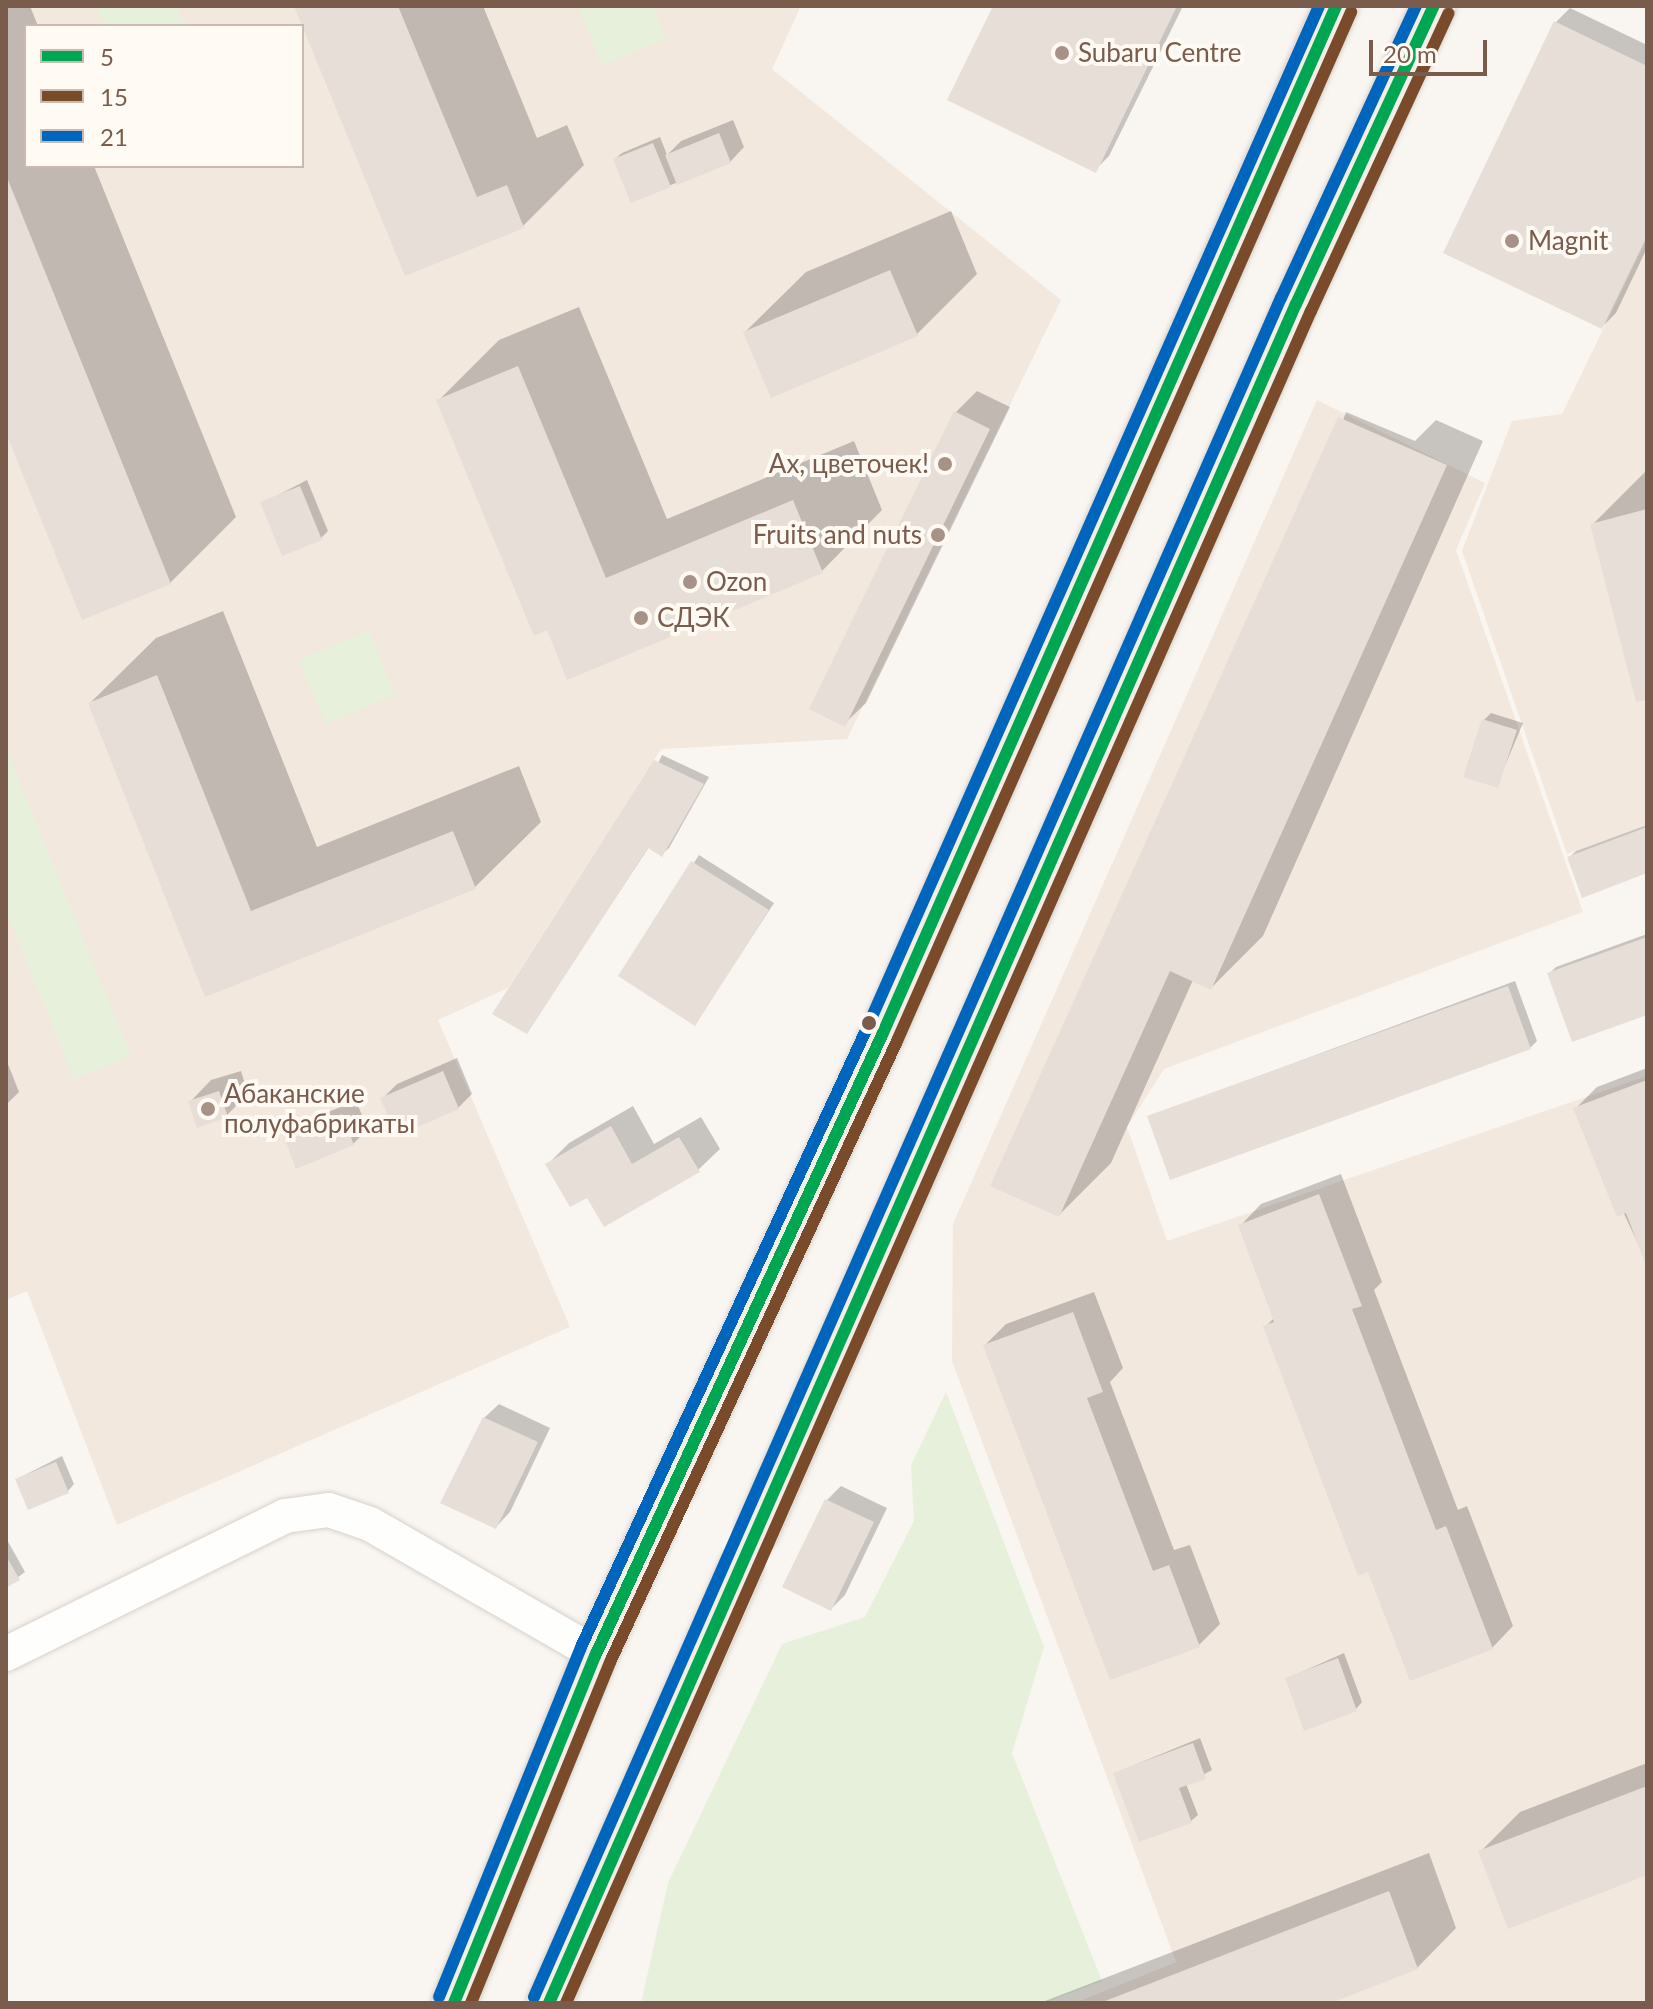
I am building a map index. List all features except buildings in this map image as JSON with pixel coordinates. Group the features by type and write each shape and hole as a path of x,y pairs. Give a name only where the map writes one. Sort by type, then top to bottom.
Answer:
{"main road":[{"path":"454,2003 596,1654 882,1035 1336,6"},
{"path":"549,2003 1296,304 1434,6"}],"street":[{"path":"6,1654 285,1516 329,1510 370,1524 596,1654"}],"shaded area":[{"path":"6,6 801,6 772,69 1061,300 847,739 661,749 508,988 438,1020 570,1327 117,1525 27,1291 6,1300"},
{"path":"1647,239 1647,825 1567,854 1462,551 1512,421 1562,414"},
{"path":"1317,400 1485,483 1456,550 1583,912 1164,1069 1127,1127 1167,1241 1647,1076 1647,2003 1075,2003 1176,1962 952,1361 953,1224"}],"green space":[{"path":"96,6 177,6 185,24 104,24"},
{"path":"578,6 653,6 666,39 602,65"},
{"path":"369,631 395,695 325,724 299,660"},
{"path":"6,749 131,1056 74,1079 6,911"},
{"path":"946,1392 1044,1647 1012,1753 1102,1981 1044,2003 641,2003 668,1883 782,1644 865,1617 914,1521 911,1465"}],"transit line":[{"name":"21","path":"439,1997 581,1647 867,1028 1319,6"},
{"name":"5","path":"454,2003 596,1654 882,1035 1336,6"},
{"name":"21","path":"534,1997 1281,298 1416,6"},
{"name":"5","path":"549,2003 1296,304 1434,6"},
{"name":"15","path":"471,2003 611,1660 897,1041 1351,12"},
{"name":"15","path":"566,2003 1311,311 1449,13"}],"place":[{"name":"Subaru Centre","path":"1062,53"},
{"name":"Magnit","path":"1512,241"},
{"name":"Ах, цветочек!","path":"945,464"},
{"name":"Fruits and nuts","path":"938,535"},
{"name":"Ozon","path":"690,582"},
{"name":"СДЭК","path":"641,618"},
{"name":"Абаканские полуфабрикаты","path":"208,1109"}]}
